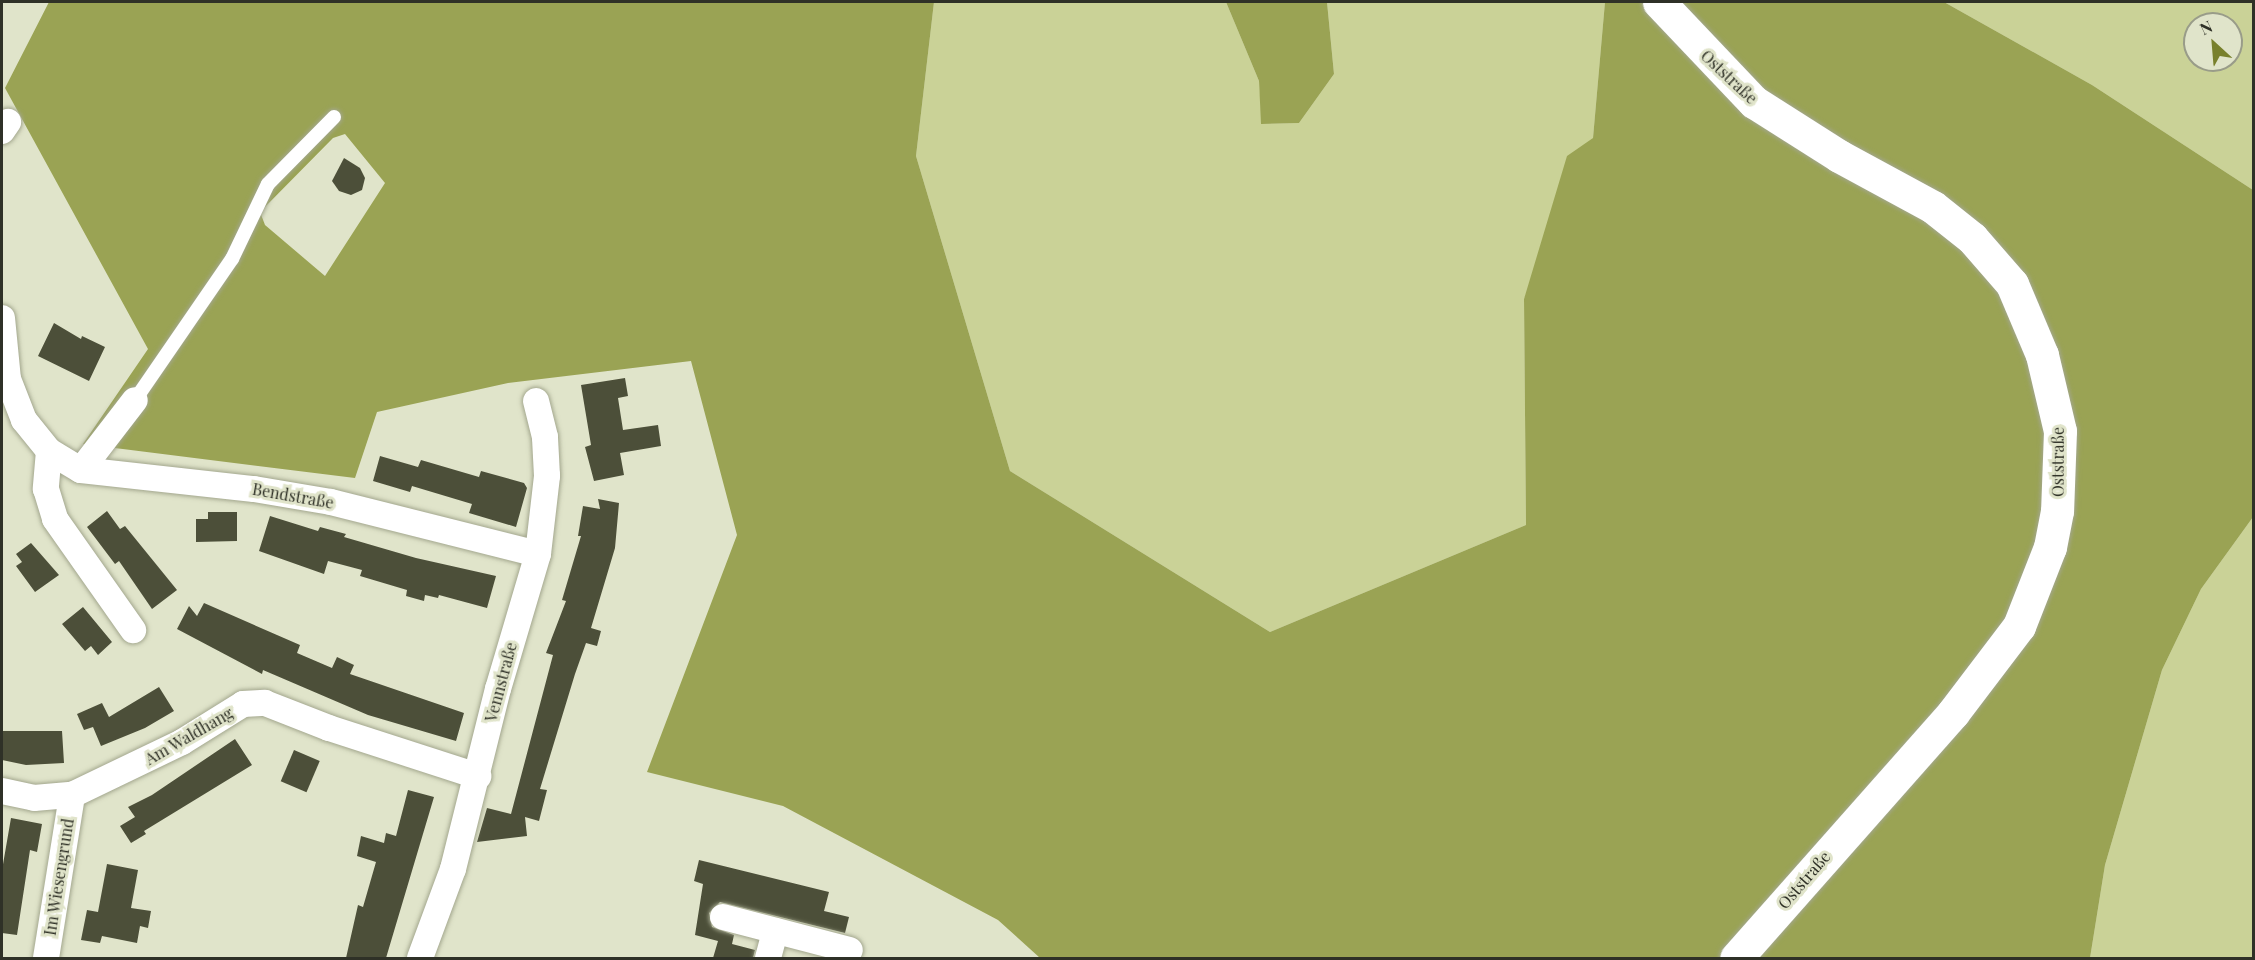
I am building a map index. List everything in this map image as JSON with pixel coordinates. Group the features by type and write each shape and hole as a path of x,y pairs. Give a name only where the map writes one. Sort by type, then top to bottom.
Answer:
{"street":[{"name":"Oststraße","path":"1659,2 1754,102 1839,156 1933,207 1972,238 2012,284 2042,355 2060,431 2058,501 2050,547 2019,626 1953,713 1736,958"},
{"name":"Bendstraße","path":"2,318 8,378 24,420 49,451 81,470 254,489 331,502 538,554"},
{"path":"81,470 135,400"},
{"name":"Vennstraße","path":"420,958 453,869 498,689 538,554 547,476 545,437 536,401"},
{"path":"49,451 46,489 55,519 133,630"},
{"name":"Am Waldhang","path":"2,791 34,798 72,795 182,742 243,704 265,703 329,728 478,776"},
{"name":"Im Wiesengrund","path":"46,958 72,795"},
{"path":"723,917 850,950"},
{"path":"768,958 776,931"}],"lane":[{"path":"135,400 232,260 268,184 334,117"}],"green space":[{"path":"49,2 934,2 916,156 1010,471 1270,632 1526,525 1524,299 1567,156 1593,138 1605,2 1944,2 2092,85 2253,190 2253,517 2201,589 2162,670 2105,865 2090,958 1040,958 998,920 783,806 647,772 737,535 691,361 508,383 377,412 355,478 83,444 148,349 5,88","holes":["345,134 385,183 325,276 265,225 260,212 333,138"]},
{"path":"934,2 1226,2 1259,81 1262,124 1299,123 1334,74 1327,2 1605,2 1593,138 1524,299 1526,525 1270,632 1010,471 916,156"},
{"path":"1226,2 1327,2 1334,74 1299,123 1261,124 1259,81"},
{"path":"1944,2 2253,2 2253,190 2092,85"},
{"path":"2253,517 2253,958 2090,958 2105,865 2162,670 2201,589"}],"building":[{"path":"344,158 360,168 365,178 362,190 351,195 339,191 332,181"},
{"path":"54,323 81,339 82,336 105,347 89,381 38,356"},
{"path":"625,378 628,396 618,398 623,430 658,425 661,446 620,453 624,475 594,481 585,447 591,445 581,385"},
{"path":"380,456 418,467 421,460 479,477 481,471 524,483 527,488 516,527 469,513 472,504 412,486 410,492 373,481"},
{"path":"598,499 619,503 615,548 591,628 601,631 597,646 586,643 575,674 540,789 547,790 539,821 525,817 527,836 477,842 487,808 511,814 553,655 546,653 566,601 562,600 581,536 578,536 583,506 600,509"},
{"path":"107,511 120,529 125,526 177,590 152,609 119,561 115,564 87,527"},
{"path":"208,512 237,512 237,541 196,542 196,519 208,519"},
{"path":"270,516 318,531 320,527 346,534 344,537 416,558 496,576 487,608 439,595 438,598 425,595 424,601 406,596 407,590 360,576 362,570 328,561 324,574 259,551"},
{"path":"31,543 59,575 35,592 16,566 22,562 16,554"},
{"path":"204,603 300,645 297,653 332,668 337,657 354,665 350,674 464,713 456,741 368,715 263,670 262,674 177,629 189,606 197,616"},
{"path":"83,607 112,642 98,655 91,646 85,651 62,624"},
{"path":"159,687 174,711 145,728 101,746 93,727 84,730 77,714 102,703 109,717"},
{"path":"2,731 62,731 64,763 26,765 2,760"},
{"path":"235,739 252,765 144,831 146,834 131,843 120,826 135,817 128,807 152,795"},
{"path":"294,750 320,761 306,792 281,781"},
{"path":"408,790 434,797 386,958 346,958 358,905 363,907 376,862 357,856 361,836 384,843 386,833 396,836"},
{"path":"11,818 42,824 37,852 30,850 17,935 2,933 2,870"},
{"path":"699,860 829,892 824,911 849,917 845,933 720,902 709,913 712,927 734,935 732,944 755,950 753,958 713,958 718,941 695,935 703,884 694,881"},
{"path":"107,864 138,870 131,908 151,911 148,928 140,926 137,943 102,936 100,943 81,940 87,910 98,912"}]}
